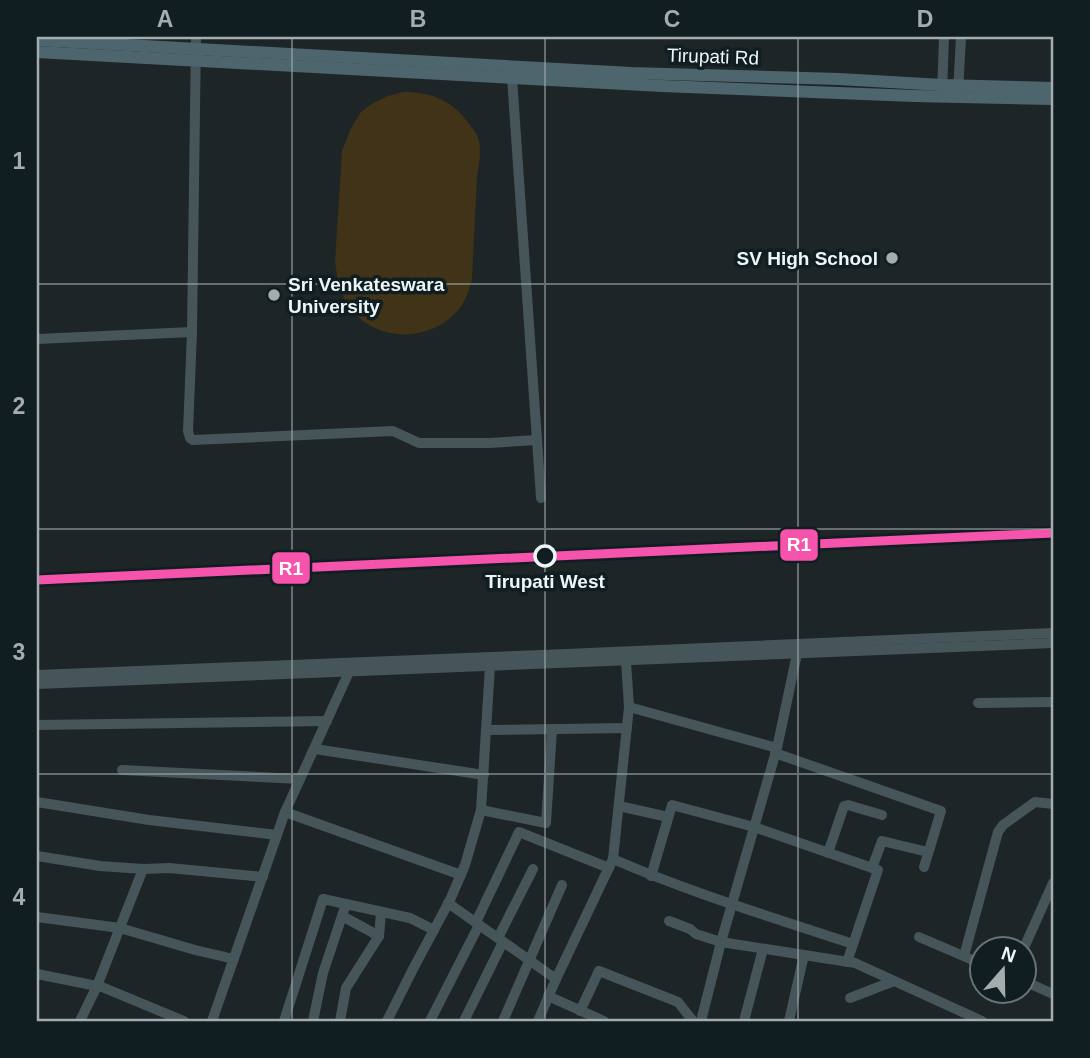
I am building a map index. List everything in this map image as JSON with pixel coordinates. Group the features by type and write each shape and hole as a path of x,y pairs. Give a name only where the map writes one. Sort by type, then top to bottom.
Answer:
{"main road":[{"name":"Tirupati Rd","path":"37,40 195,48 636,79 942,91 1053,88"},
{"name":"Tirupati Rd","path":"37,52 195,48 512,78 636,79"},
{"name":"Tirupati Rd","path":"958,91 1053,99"}],"street":[{"path":"942,91 944,37"},
{"path":"958,91 961,37"},
{"path":"195,48 190,438 193,440 393,431 419,443 537,440"},
{"path":"512,78 541,498"},
{"path":"37,339 192,332"},
{"path":"37,675 1053,633"},
{"path":"37,684 1053,643"},
{"path":"701,1021 776,751 797,654"},
{"path":"538,1021 611,864 629,707 626,661"},
{"path":"387,1021 449,903 461,875 481,810 490,666"},
{"path":"212,1021 285,812 349,672"},
{"path":"978,703 1053,702"},
{"path":"629,707 776,751 941,811 923,867"},
{"path":"37,725 327,721"},
{"path":"487,730 627,728"},
{"path":"481,810 546,823 552,729"},
{"path":"315,748 484,775"},
{"path":"122,770 300,779"},
{"path":"37,802 149,820 277,835"},
{"path":"964,956 998,832 1003,825 1033,803 1053,804"},
{"path":"651,876 671,804 754,827 878,870 847,962"},
{"path":"619,806 668,817"},
{"path":"828,853 844,806 881,815"},
{"path":"285,812 461,875"},
{"path":"430,1021 519,832 853,944"},
{"path":"872,868 882,841 928,852"},
{"path":"37,856 100,866 169,868 262,877"},
{"path":"80,1021 97,986 143,869"},
{"path":"464,1021 533,869"},
{"path":"1029,936 1053,883"},
{"path":"503,1021 562,886"},
{"path":"284,1021 323,899 410,918 434,930"},
{"path":"449,903 556,979"},
{"path":"313,1021 323,973 346,904"},
{"path":"340,1021 346,988 379,936 381,913"},
{"path":"342,916 379,936"},
{"path":"37,917 120,928 234,959"},
{"path":"669,921 721,942 855,963 982,1021"},
{"path":"919,937 968,958"},
{"path":"744,1021 763,948"},
{"path":"789,1021 804,955"},
{"path":"583,1015 599,971 678,1002 693,1021"},
{"path":"37,974 103,987 184,1021"},
{"path":"850,998 894,981"},
{"path":"548,996 583,1015 604,1021"}],"shaded area":[{"path":"403,92 430,95 453,107 476,133 480,152 472,279 467,295 459,309 448,320 420,333 404,334 374,328 350,308 340,286 335,261 342,151 351,128 361,112 373,103"}],"transit line":[{"name":"R1","path":"37,580 1053,533"}],"place":[{"name":"SV High School","path":"892,258"},
{"name":"Sri Venkateswara University","path":"274,295"},
{"name":"Tirupati West","path":"545,556"}]}
